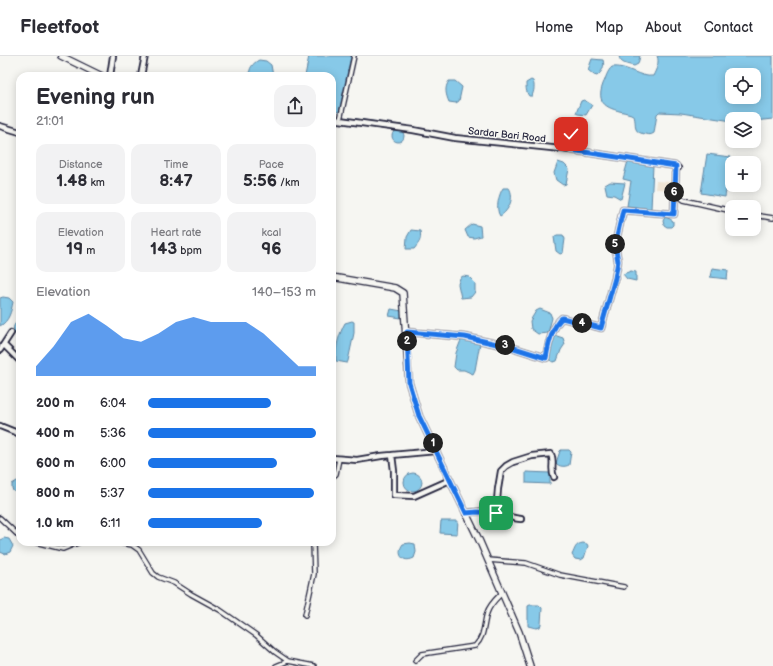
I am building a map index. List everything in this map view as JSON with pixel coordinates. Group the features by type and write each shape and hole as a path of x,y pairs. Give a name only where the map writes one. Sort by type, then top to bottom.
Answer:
{"main road":[{"path":"61,56 94,72"},
{"path":"111,72 113,56"},
{"path":"142,72 145,56"},
{"name":"Sardar Bari Road","path":"336,120 413,130 455,138 571,150 678,167 674,193"},
{"path":"0,126 16,131"},
{"path":"571,134 571,150"},
{"path":"407,332 465,337 511,347 546,358 550,337 559,320 562,318 601,328 615,278 618,261 615,245 623,210 674,214 674,193"},
{"path":"336,278 395,288 403,293 407,332 409,383 419,416 488,560 519,632 530,666"},
{"path":"0,350 11,332"},
{"path":"4,345 16,357"},
{"path":"0,426 16,432"},
{"path":"336,459 357,460 436,450"},
{"path":"496,513 497,492 501,471 506,466 513,462 532,456 551,454 553,459 552,472 554,477"},
{"path":"392,455 394,495 414,496 450,480"},
{"path":"466,513 496,513 515,519 521,519"}],"street":[{"path":"340,120 354,56"},
{"path":"674,193 684,200 725,209"},
{"path":"761,216 773,218"},
{"path":"336,474 339,459"},
{"path":"0,518 16,533"},
{"path":"51,546 63,549 70,546"},
{"path":"133,546 139,550 153,573 158,577 174,582 191,594 220,610 256,635 288,661 314,666"},
{"path":"305,615 314,574 313,546"},
{"path":"488,560 526,563 560,575 624,587"},
{"path":"415,661 422,654 475,646 481,640 487,612 493,601 502,593"},
{"path":"276,666 288,661"}],"shaded area":[{"path":"671,173 674,174 673,190 655,189 656,181 670,182"}],"water":[{"path":"309,56 351,56 339,112 336,112 336,72 306,72"},
{"path":"619,56 640,56 638,64 634,66 622,62"},
{"path":"657,56 773,56 773,119 761,120 761,112 725,112 725,120 681,113 659,112 657,114 654,133 649,135 638,132 634,116 612,109 603,103 601,92 603,84 612,67 623,68 643,75 653,76 658,61"},
{"path":"592,59 603,60 603,69 597,76 588,70"},
{"path":"259,60 266,61 271,65 272,72 250,72 255,63"},
{"path":"531,80 533,81 534,88 532,96 529,96 526,83"},
{"path":"449,81 455,81 462,87 459,101 456,103 449,102 447,97 446,89"},
{"path":"584,100 592,105 586,115 576,113 581,101"},
{"path":"398,130 402,132 404,136 402,140 398,142 394,140 392,136 394,132"},
{"path":"707,154 725,156 725,197 701,193"},
{"path":"628,161 653,165 651,209 627,206 631,181 623,179"},
{"path":"558,162 564,164 569,169 566,184 563,185 556,180 554,173"},
{"path":"610,182 625,183 621,199 614,195 607,194 605,185"},
{"path":"503,188 509,188 511,192 511,199 506,211 500,216 498,202"},
{"path":"665,217 673,221 673,225 671,227 664,225 663,221"},
{"path":"472,224 480,226 481,236 474,238 468,237 465,230"},
{"path":"411,230 420,231 421,234 419,243 414,249 406,249 407,237"},
{"path":"557,235 563,235 565,239 563,253 560,254 556,251 554,237"},
{"path":"712,268 728,270 727,279 710,277"},
{"path":"631,271 636,272 636,281 627,279 623,274"},
{"path":"463,276 469,277 475,283 475,292 471,297 461,298 458,284 460,278"},
{"path":"0,298 9,298 13,302 8,319 0,326"},
{"path":"391,309 402,311 401,318 389,316"},
{"path":"540,309 550,313 552,318 548,333 538,334 531,329 530,321 536,311"},
{"path":"352,321 354,322 354,333 348,361 347,363 336,361 337,346 341,332 345,323"},
{"path":"16,323 16,334 13,329"},
{"path":"554,335 563,338 565,344 557,361 553,362 548,359 552,336"},
{"path":"461,340 469,340 480,343 473,374 464,370 457,370 454,367 456,353"},
{"path":"561,450 569,450 571,452 569,465 562,466 556,463"},
{"path":"526,472 550,473 550,484 526,483"},
{"path":"413,473 419,476 422,482 419,488 413,491 407,488 404,482 407,476"},
{"path":"16,482 16,492 13,491 12,484"},
{"path":"441,521 458,521 457,534 440,533"},
{"path":"4,538 9,539 13,546 10,552 5,554 0,552 0,540"},
{"path":"403,544 415,544 416,552 414,558 406,560 403,559 400,554 401,547"},
{"path":"578,544 587,544 588,546 584,558 581,560 575,559 572,555 575,549"},
{"path":"539,605 542,608 540,627 536,628 528,626 528,606"}],"waterway":[{"path":"342,117 422,129"},
{"path":"435,132 465,137"},
{"path":"0,521 16,536"}],"route":[{"path":"496,513 466,513 419,416 409,383 407,332 465,337 511,347 546,358 550,337 559,320 562,318 601,328 615,278 618,261 615,245 623,210 674,214 676,166 571,150 571,134"}]}
